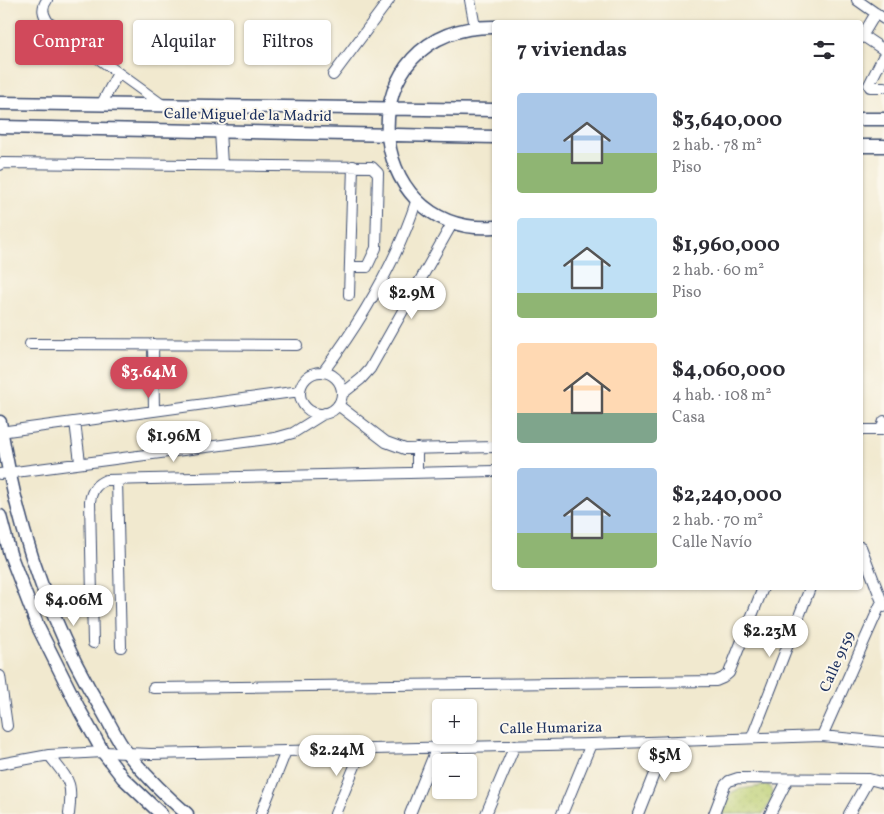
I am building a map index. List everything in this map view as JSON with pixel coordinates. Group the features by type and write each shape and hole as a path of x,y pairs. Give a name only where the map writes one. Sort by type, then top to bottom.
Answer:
{"main road":[{"path":"492,27 475,26 450,33 428,45 409,63 396,85 388,109 387,134 392,158 402,180 417,199 432,212 453,222 480,228 492,227"},
{"name":"Calle Miguel de la Madrid","path":"0,103 492,110"},
{"path":"863,119 884,119"},
{"name":"Calle Miguel de la Madrid","path":"3,129 220,131 492,137"},
{"path":"863,146 884,146"},
{"path":"1,429 5,473 49,606 88,687 128,754 186,814"},
{"path":"0,516 5,556 38,628 103,752 124,778 161,814"}],"street":[{"path":"46,0 43,5 43,14 48,22 164,106"},
{"path":"334,75 389,0"},
{"path":"470,0 475,26"},
{"path":"857,0 880,16 863,36"},
{"path":"863,38 884,50"},
{"path":"884,56 869,85 870,87 884,87"},
{"path":"100,105 118,73"},
{"path":"220,131 222,164"},
{"path":"0,165 2,163 372,166 378,173 376,248 367,267 350,267"},
{"path":"349,295 353,166"},
{"path":"323,372 351,332 397,252 417,199"},
{"path":"342,394 370,369 453,222"},
{"path":"30,344 297,345"},
{"path":"153,344 154,411"},
{"path":"5,473 283,436 292,433 338,405 342,389 337,379 328,373 312,373 307,376 301,385 300,396 305,406 314,412 324,413"},
{"path":"1,429 75,422 300,391"},
{"path":"338,405 386,442 405,449 492,446"},
{"path":"75,422 80,462"},
{"path":"863,430 883,427"},
{"path":"417,448 417,472"},
{"path":"93,643 90,501 92,493 100,482 106,480 492,471"},
{"path":"117,480 121,647"},
{"path":"863,552 883,604"},
{"path":"153,688 716,681 729,673 762,590"},
{"path":"752,737 809,590"},
{"name":"Calle 9159","path":"822,736 883,604"},
{"path":"0,676 7,726"},
{"name":"Calle Humariza","path":"0,764 49,755 103,752 128,754 286,751 591,744 822,736 884,742"},
{"path":"638,814 667,741"},
{"path":"562,814 591,744"},
{"path":"486,814 515,745"},
{"path":"410,814 437,747"},
{"path":"335,814 362,749"},
{"path":"261,814 286,751"},
{"path":"49,755 71,786 69,814"},
{"path":"714,814 725,784 738,778 869,779 884,783"},
{"path":"770,814 788,779"},
{"path":"848,814 869,779"}],"green space":[{"path":"769,785 772,796 763,814 721,814 732,792"}]}
